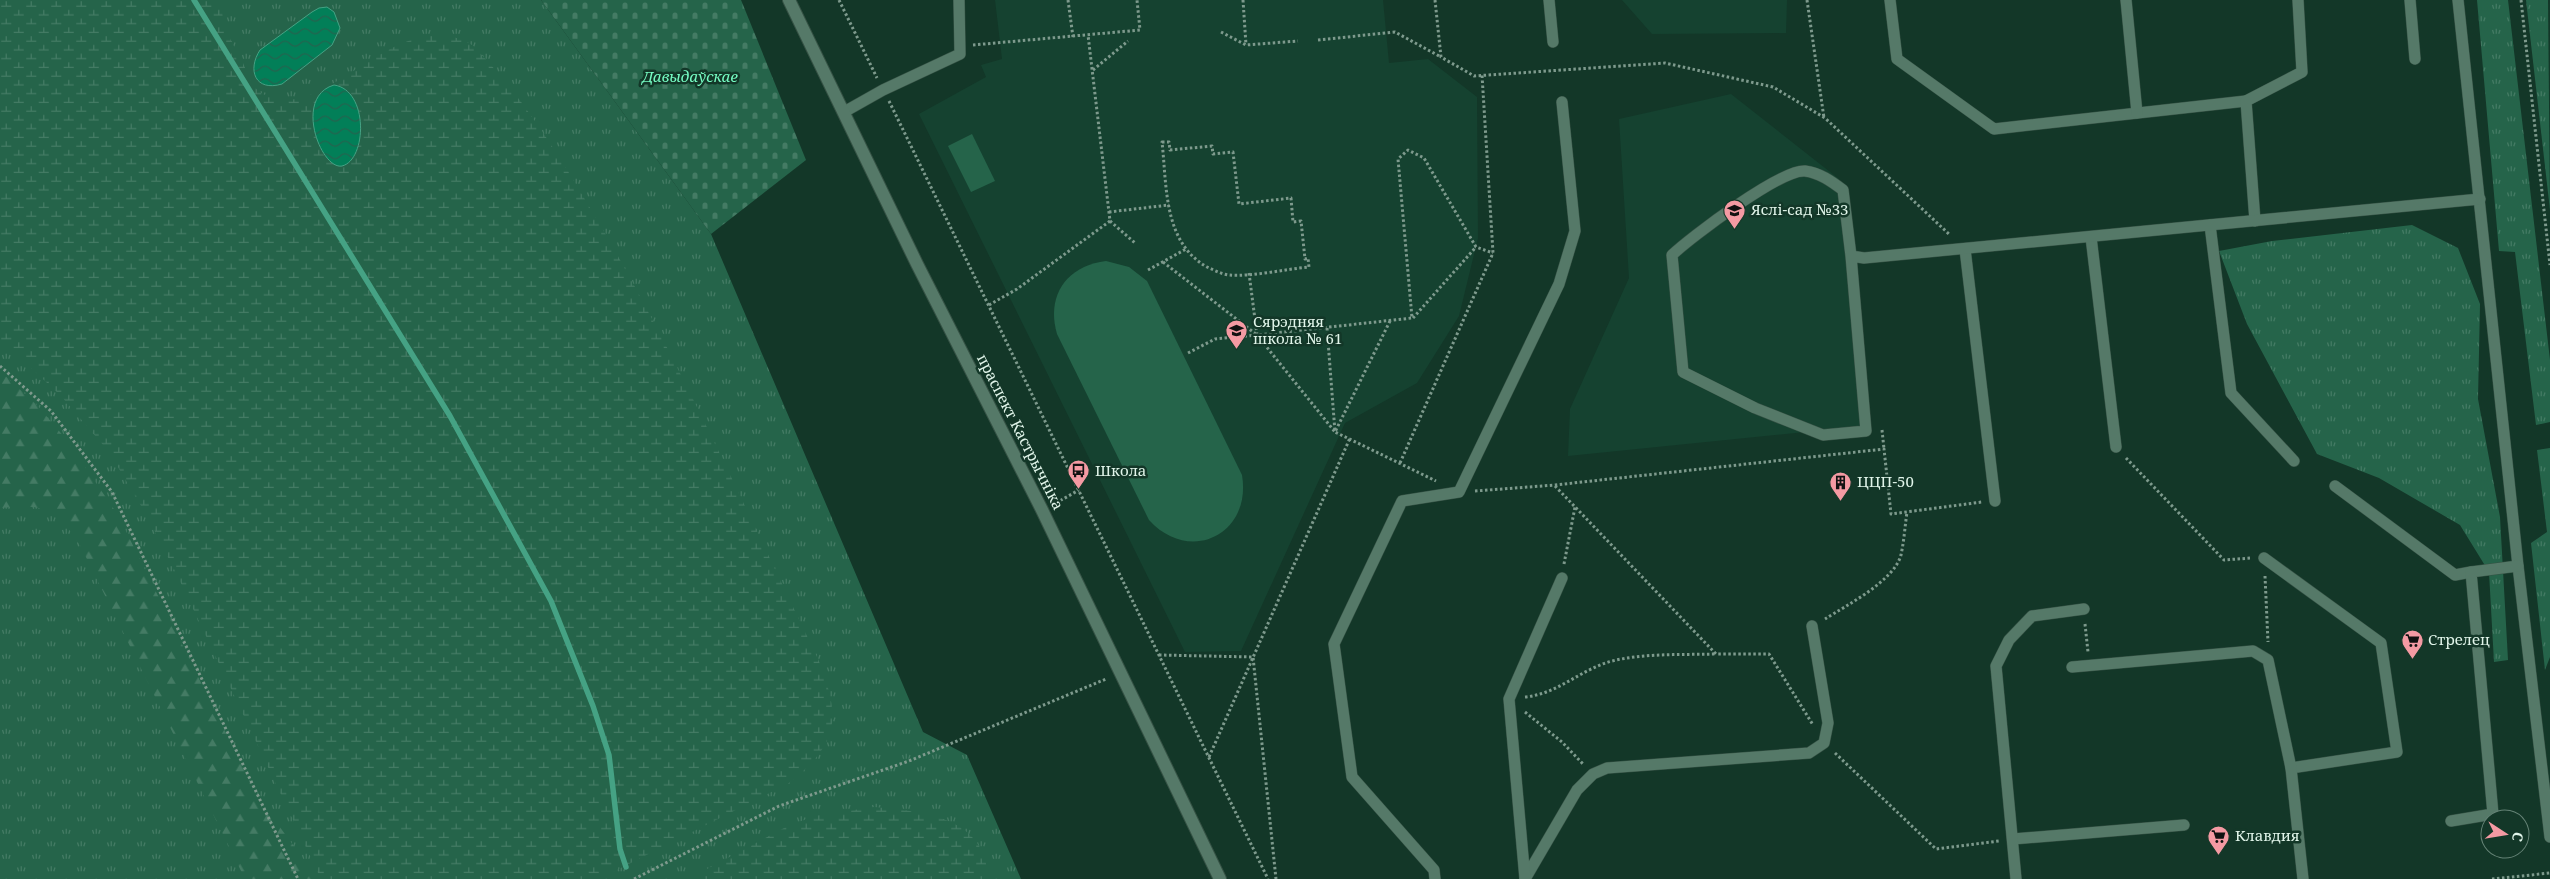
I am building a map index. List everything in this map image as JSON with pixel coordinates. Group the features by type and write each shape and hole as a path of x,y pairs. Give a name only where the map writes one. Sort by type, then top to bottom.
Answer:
{"main road":[{"name":"праспект Кастрычніка","path":"789,0 916,264 1042,510 1220,879"}],"lane":[{"path":"844,112 883,90 960,54 959,0"},
{"path":"1549,0 1554,42"},
{"path":"1890,0 1897,59 1994,129 2246,101 2302,72 2298,0"},
{"path":"2126,0 2138,113"},
{"path":"2410,0 2416,59"},
{"path":"2458,0 2518,566 2550,837"},
{"path":"2246,101 2255,221"},
{"path":"1435,879 1434,870 1352,777 1334,644 1402,501 1459,492 1559,284 1575,231 1562,102"},
{"path":"1803,171 1827,177 1843,190 1851,256 1866,431 1823,435 1755,408 1682,372 1672,255 1690,238 1772,183 1803,171"},
{"path":"1851,256 1864,258 1965,249 2480,199"},
{"path":"2210,225 2231,392 2294,461"},
{"path":"2091,236 2116,447"},
{"path":"1965,249 1995,501"},
{"path":"2335,486 2455,575 2518,566"},
{"path":"2264,558 2381,643 2397,752 2291,768"},
{"path":"2451,821 2493,814 2471,572"},
{"path":"1525,879 1509,699 1562,578"},
{"path":"2016,879 1996,666 2009,640 2032,616 2084,609"},
{"path":"1525,879 1577,790 1592,774 1607,768 1809,753 1824,743 1828,723 1812,626"},
{"path":"2072,667 2254,651 2268,660 2291,768 2303,879"},
{"path":"2013,840 2184,824"}],"path":[{"path":"839,0 1268,879"},
{"path":"1068,0 1073,37"},
{"path":"960,46 1140,30 1137,0"},
{"path":"1243,0 1246,45"},
{"path":"1435,0 1441,57"},
{"path":"1807,0 1824,118"},
{"path":"2521,0 2550,265"},
{"path":"1220,32 1246,45 1298,41"},
{"path":"1318,40 1395,32 1474,76 1665,63 1773,87 1824,118 1965,249"},
{"path":"1088,35 1110,221 1135,243"},
{"path":"1092,70 1128,40"},
{"path":"1400,463 1493,253 1482,75"},
{"path":"1162,142 1169,142 1170,150 1212,146 1213,154 1233,152 1239,204 1291,198 1293,222 1301,221 1305,258 1308,258 1309,267 1228,275 1214,271 1202,264 1186,249 1172,224 1168,205 1162,142"},
{"path":"1412,318 1398,160 1408,150 1424,158 1476,247 1493,253"},
{"path":"1109,212 1168,205"},
{"path":"989,305 1017,288 1110,221"},
{"path":"1188,353 1215,339 1412,318 1476,247"},
{"path":"1148,270 1186,249"},
{"path":"1163,262 1257,335 1335,432 1459,492 1555,486 1884,449 1891,514 1995,501"},
{"path":"1249,273 1257,335"},
{"path":"1335,432 1390,321"},
{"path":"1327,328 1335,432"},
{"path":"0,366 51,411 112,492 298,879"},
{"path":"1209,757 1350,438"},
{"path":"2116,447 2224,560 2264,558 2268,660"},
{"path":"1555,486 1716,654"},
{"path":"1042,510 1079,490"},
{"path":"1562,578 1575,506"},
{"path":"1812,626 1862,596 1892,571 1901,556 1906,512"},
{"path":"2084,609 2090,665"},
{"path":"1509,699 1542,696 1611,661 1658,655 1769,654 1824,743 1936,849 2013,840"},
{"path":"1159,655 1254,657"},
{"path":"1254,657 1276,879"},
{"path":"634,879 779,806 909,761 1121,673"},
{"path":"1509,699 1562,742 1592,774"},
{"path":"2492,879 2550,873"}],"shaded area":[{"name":"Сярэдняя школа № 61","path":"995,0 1383,0 1389,63 1428,59 1477,97 1478,238 1459,316 1417,383 1345,423 1241,651 1185,652 919,114 986,77 981,65 1002,59"},
{"path":"1622,0 1787,0 1786,33 1652,34"},
{"name":"Яслі-сад №33","path":"1731,94 1839,179 1865,426 1568,456 1570,409 1629,278 1619,119"}],"green space":[{"path":"0,0 541,0 711,234 923,732 967,755 1021,879 0,879"},
{"path":"0,0 223,0 224,25 253,84 263,94 286,100 311,95 389,50 416,39 444,36 472,45 510,88 544,133 603,230 688,388 818,659 830,697 831,728 827,741 806,769 789,783 599,879 321,879 178,577 147,516 109,452 61,396 12,350 0,342"},
{"name":"Давыдаўскае","path":"541,0 741,0 806,160 711,234"},
{"path":"2477,0 2508,0 2550,360 2550,422 2536,425 2515,252 2499,251"},
{"path":"2526,0 2548,0 2550,210"},
{"path":"972,134 995,181 971,192 948,146"},
{"path":"2412,225 2458,248 2480,304 2478,399 2500,517 2508,660 2494,662 2489,572 2460,525 2379,478 2317,454 2247,324 2219,251 2272,241"},
{"path":"1106,261 1129,267 1147,281 1242,475 1243,496 1237,513 1228,527 1215,536 1199,541 1182,540 1165,533 1149,520 1057,334 1054,307 1062,285 1080,269"},
{"path":"0,371 37,405 65,438 118,515 257,796 318,879 245,879 80,545 63,523 47,511 27,506 0,508"},
{"path":"2550,448 2550,657 2545,670 2531,543 2547,532 2537,450"},
{"path":"874,807 936,816 964,829 975,840 983,853 989,879 688,879 784,828 814,816"}],"water":[{"path":"327,7 334,12 340,28 332,45 282,84 273,86 260,82 256,78 254,65 260,50 312,12 319,8"},
{"path":"334,85 345,90 354,99 359,111 360,139 356,152 350,161 342,166 334,164 326,157 319,145 313,117 315,103 322,92"}],"waterway":[{"path":"194,0 450,416 551,601 593,706 609,755 620,849 626,867"}],"place":[{"name":"Яслі-сад №33","path":"1735,229"},
{"name":"Сярэдняя школа № 61","path":"1237,350"},
{"name":"Школа","path":"1079,490"},
{"name":"ЦЦП-50","path":"1841,501"},
{"name":"Стрелец","path":"2412,659"},
{"name":"Клавдия","path":"2219,855"}]}
